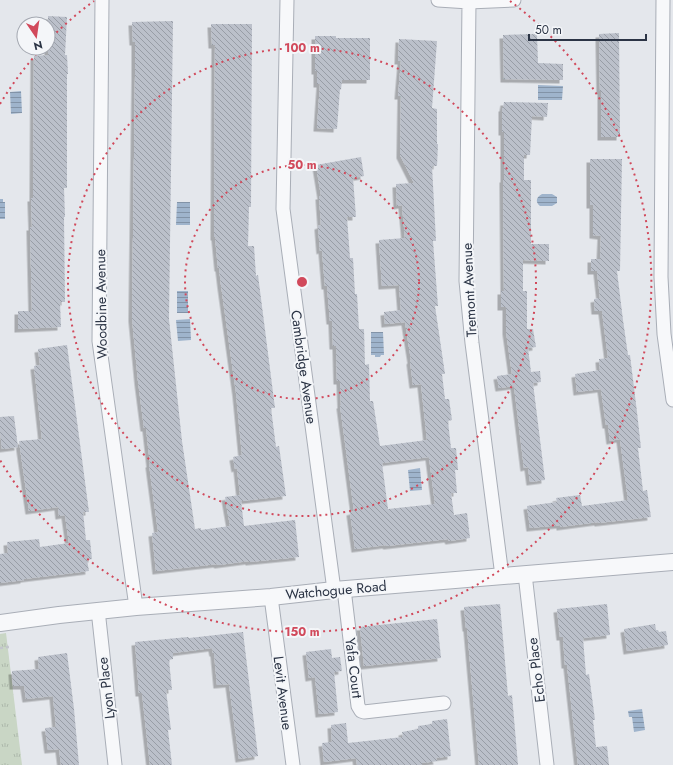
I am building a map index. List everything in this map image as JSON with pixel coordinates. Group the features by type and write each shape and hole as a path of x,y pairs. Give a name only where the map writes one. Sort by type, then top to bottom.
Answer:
{"street":[{"name":"Woodbine Avenue","path":"102,0 99,341 136,607"},
{"name":"Cambridge Avenue","path":"287,0 283,209 339,589"},
{"path":"438,0 469,2 514,0"},
{"path":"663,0 661,277 664,334 673,400"},
{"name":"Tremont Avenue","path":"469,2 466,281 472,343 502,576"},
{"name":"Watchogue Road","path":"0,623 98,610 271,597 339,589 673,562"},
{"name":"Echo Place","path":"525,574 547,765"},
{"name":"Yafa Court","path":"339,589 360,711 364,712 444,702"},
{"name":"Levit Avenue","path":"271,597 293,765"},
{"name":"Lyon Place","path":"98,610 115,765"}],"path":[{"path":"0,648 9,647"}],"green space":[{"path":"6,633 22,765 0,765 0,634"}],"water":[{"path":"538,85 563,86 562,100 538,100"},
{"path":"21,91 22,113 11,114 10,92"},
{"path":"542,194 552,194 557,197 557,203 552,206 540,206 537,203 537,200"},
{"path":"0,199 3,199 3,202 5,202 5,219 0,219"},
{"path":"177,202 190,202 190,225 176,225"},
{"path":"177,291 188,291 188,313 177,313"},
{"path":"190,319 191,340 178,341 176,320"},
{"path":"371,332 383,332 384,355 381,355 380,357 371,355"},
{"path":"420,468 422,490 410,491 408,470"},
{"path":"642,709 645,730 634,732 632,717 629,717 628,711"}],"building":[{"path":"56,16 67,17 65,55 67,55 68,74 67,188 64,188 65,302 60,302 61,327 18,329 18,311 32,311 30,227 32,227 31,198 33,198 34,56 56,56"},
{"path":"173,21 169,319 182,441 195,529 201,528 201,530 230,526 225,497 240,495 237,468 235,469 233,457 242,455 236,393 214,237 215,45 212,45 211,24 252,24 251,207 249,207 248,246 254,246 256,276 258,275 275,408 271,408 276,447 279,446 286,496 241,501 244,526 295,520 299,557 156,571 152,533 158,532 146,428 144,428 138,381 132,318 135,42 133,42 132,22"},
{"path":"619,33 620,137 601,137 599,34"},
{"path":"537,34 538,63 563,64 563,80 504,79 503,35"},
{"path":"315,36 336,36 336,38 370,38 370,80 342,80 337,129 317,128 320,84 317,84 317,71 315,71"},
{"path":"399,39 437,41 432,108 437,109 438,144 437,166 432,166 436,241 433,241 438,306 435,306 445,374 442,374 445,399 449,399 452,420 448,421 451,448 456,448 458,470 455,470 457,493 451,493 454,515 467,513 470,538 355,549 350,512 354,511 340,405 340,381 337,381 336,346 333,346 332,321 330,321 327,286 325,286 322,250 320,251 318,226 321,225 319,196 321,196 316,165 361,157 364,176 353,178 356,217 347,217 350,258 353,258 355,294 357,294 359,329 364,329 365,365 369,364 370,401 373,401 380,446 427,440 421,384 413,385 405,322 385,324 384,312 401,310 399,285 382,286 379,240 405,238 402,205 397,206 396,184 414,183 400,155 401,96 398,96 401,61 398,61","holes":["429,457 435,504 388,509 382,463"]},
{"path":"504,102 548,103 547,117 532,116 530,155 524,155 524,180 531,180 531,244 549,244 549,261 523,260 523,291 527,291 527,329 533,329 536,347 528,348 531,372 540,371 541,382 533,383 545,480 530,482 528,467 524,468 514,386 499,388 497,376 512,374 506,331 506,307 501,307 501,291 504,291 504,132 502,132 502,108"},
{"path":"590,159 622,159 620,271 617,271 637,412 641,448 638,448 643,491 647,490 651,517 560,527 560,525 530,528 527,506 557,502 556,498 580,495 582,506 628,500 620,439 610,441 608,425 606,425 601,389 577,392 575,374 600,370 599,359 608,358 602,311 595,311 594,299 600,298 597,271 591,271 591,259 600,259 601,236 593,235 593,205 590,205"},
{"path":"67,345 89,512 83,512 86,540 90,540 92,559 87,560 89,571 0,583 0,554 8,553 7,542 39,539 40,547 69,543 65,515 59,516 58,507 29,511 19,441 42,439 34,366 40,365 38,349"},
{"path":"14,416 18,447 2,449 0,417"},
{"path":"500,604 508,696 512,695 518,765 479,765 464,607"},
{"path":"607,604 610,635 583,638 586,675 589,674 595,720 593,720 596,747 607,746 609,765 578,765 567,665 565,665 563,637 560,637 557,609"},
{"path":"437,619 441,658 364,666 360,627"},
{"path":"655,624 656,630 659,632 666,631 668,645 627,651 624,629"},
{"path":"243,632 258,756 239,759 229,684 217,685 214,653 212,648 173,653 173,659 169,660 172,690 166,690 171,730 168,730 172,765 150,765 142,693 139,693 135,642"},
{"path":"331,649 332,658 340,657 342,671 334,672 338,712 319,714 315,677 309,678 306,652"},
{"path":"67,653 79,765 61,765 59,749 48,750 45,728 56,727 53,696 26,699 24,686 13,686 12,671 39,669 38,657"},
{"path":"447,719 451,756 436,758 437,761 422,763 422,765 357,765 356,758 324,762 322,743 332,742 331,725 346,723 348,743 403,737 402,732 418,729 418,726 432,724 432,721"}]}
